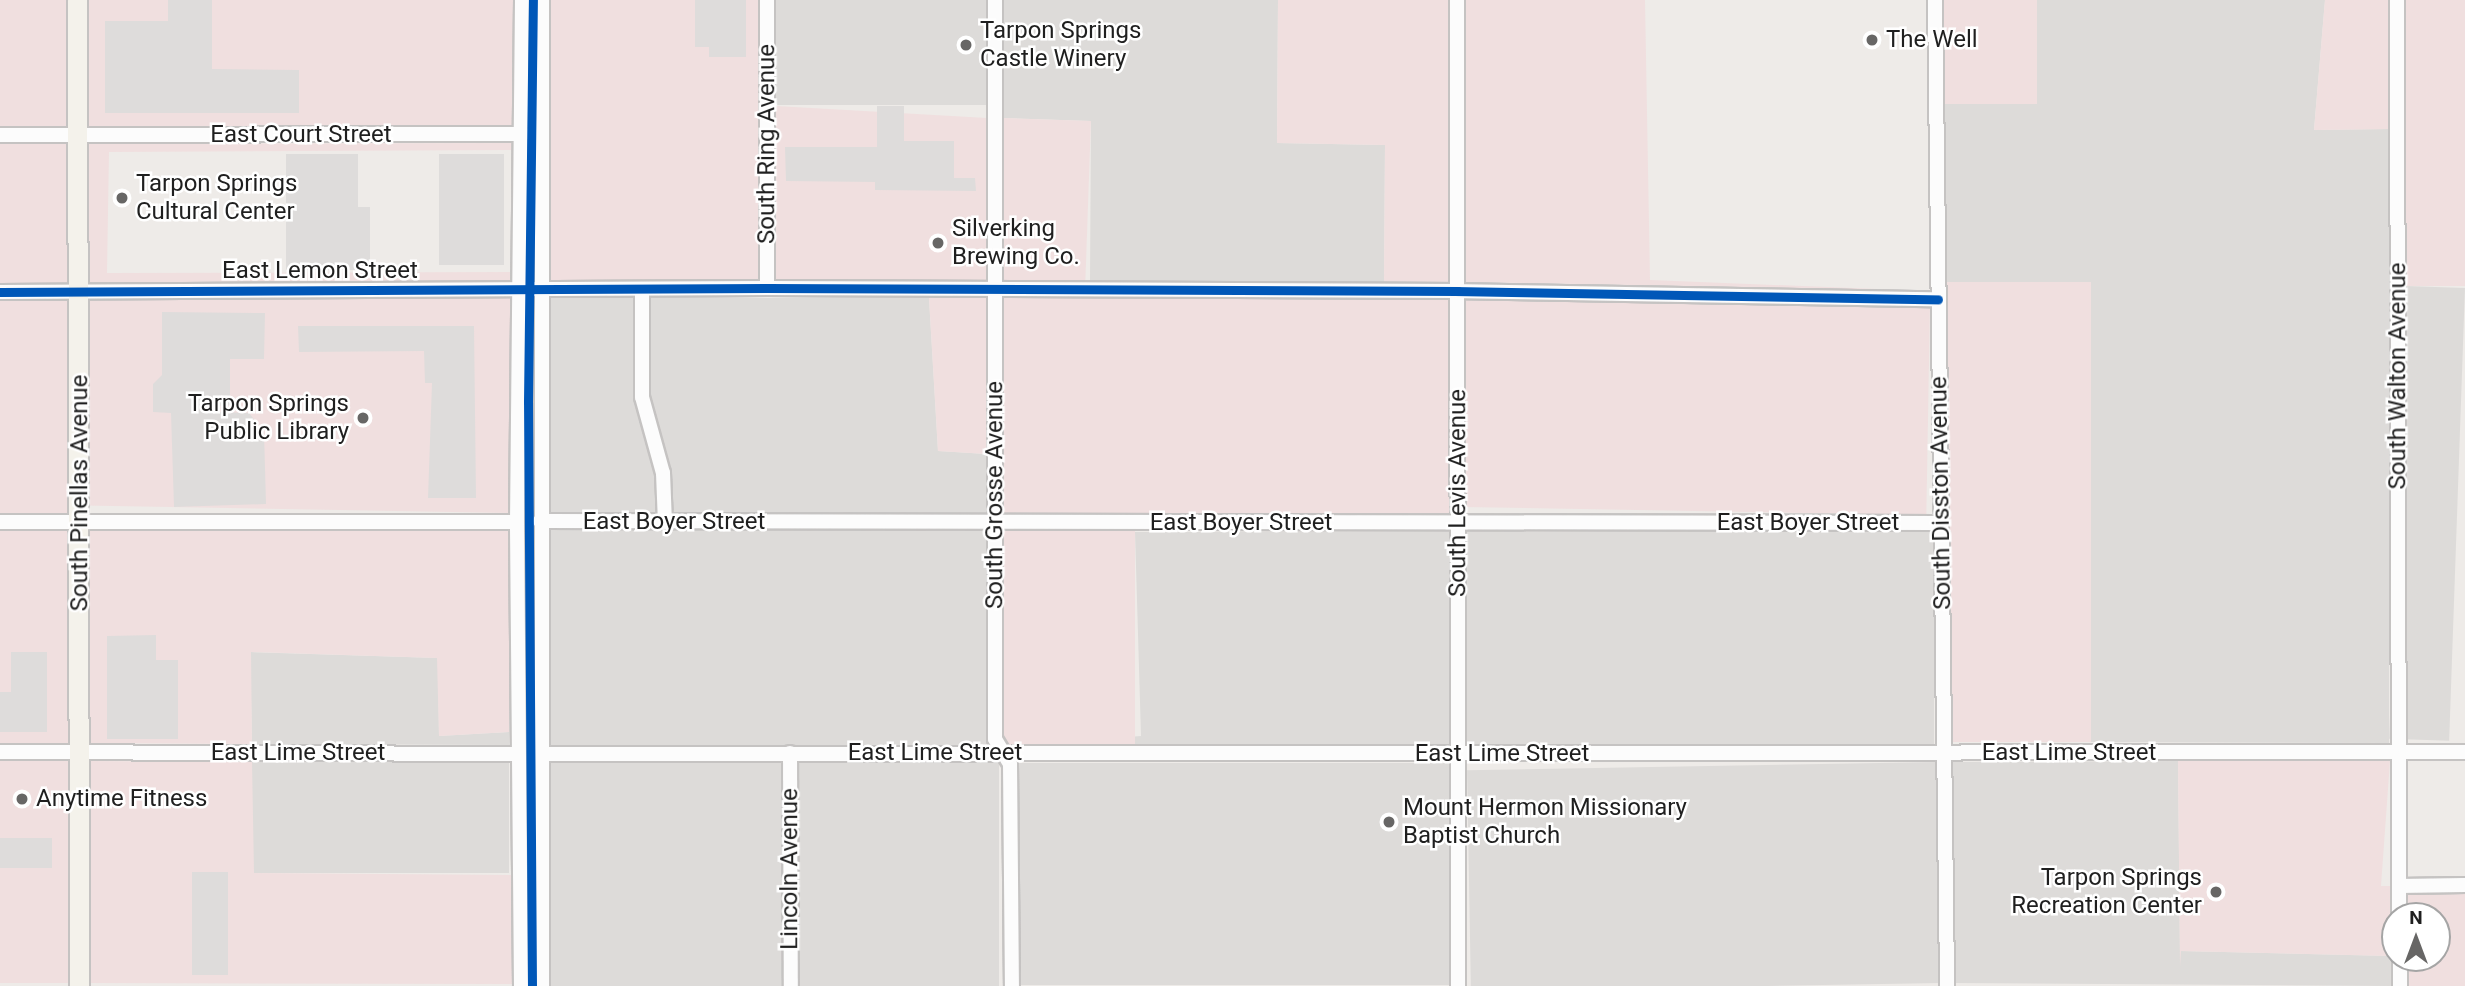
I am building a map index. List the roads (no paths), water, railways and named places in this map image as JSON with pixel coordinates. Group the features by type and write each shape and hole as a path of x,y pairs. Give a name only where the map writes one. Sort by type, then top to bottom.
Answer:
{"main road":[{"name":"South Pinellas Avenue","path":"77,0 80,135 79,986"}],"street":[{"path":"521,986 517,522 522,289 522,0"},
{"path":"542,0 543,289 539,754 542,986"},
{"name":"South Ring Avenue","path":"767,0 767,288"},
{"name":"South Grosse Avenue","path":"995,0 995,739 1010,764 1012,986"},
{"name":"South Levis Avenue","path":"1457,0 1458,986"},
{"name":"South Disston Avenue","path":"1935,0 1947,986"},
{"name":"South Walton Avenue","path":"2397,0 2399,902"},
{"name":"East Court Street","path":"0,135 523,134"},
{"name":"East Lemon Street","path":"0,292 767,288 1458,291 1857,300 1938,299"},
{"path":"642,289 642,397 663,474 665,522"},
{"path":"0,522 517,522"},
{"name":"East Boyer Street","path":"540,522 1941,523"},
{"name":"East Lime Street","path":"0,752 517,754"},
{"name":"East Lime Street","path":"539,754 2465,752"},
{"name":"Lincoln Avenue","path":"790,753 791,986"},
{"path":"2399,886 2465,885"}],"place":[{"name":"The Well","path":"1872,40"},
{"name":"Tarpon Springs Castle Winery","path":"966,45"},
{"name":"Tarpon Springs Cultural Center","path":"122,198"},
{"name":"Silverking Brewing Co.","path":"938,243"},
{"name":"Tarpon Springs Public Library","path":"363,418"},
{"name":"Anytime Fitness","path":"22,799"},
{"name":"Mount Hermon Missionary Baptist Church","path":"1389,822"},
{"name":"Tarpon Springs Recreation Center","path":"2216,892"}]}
